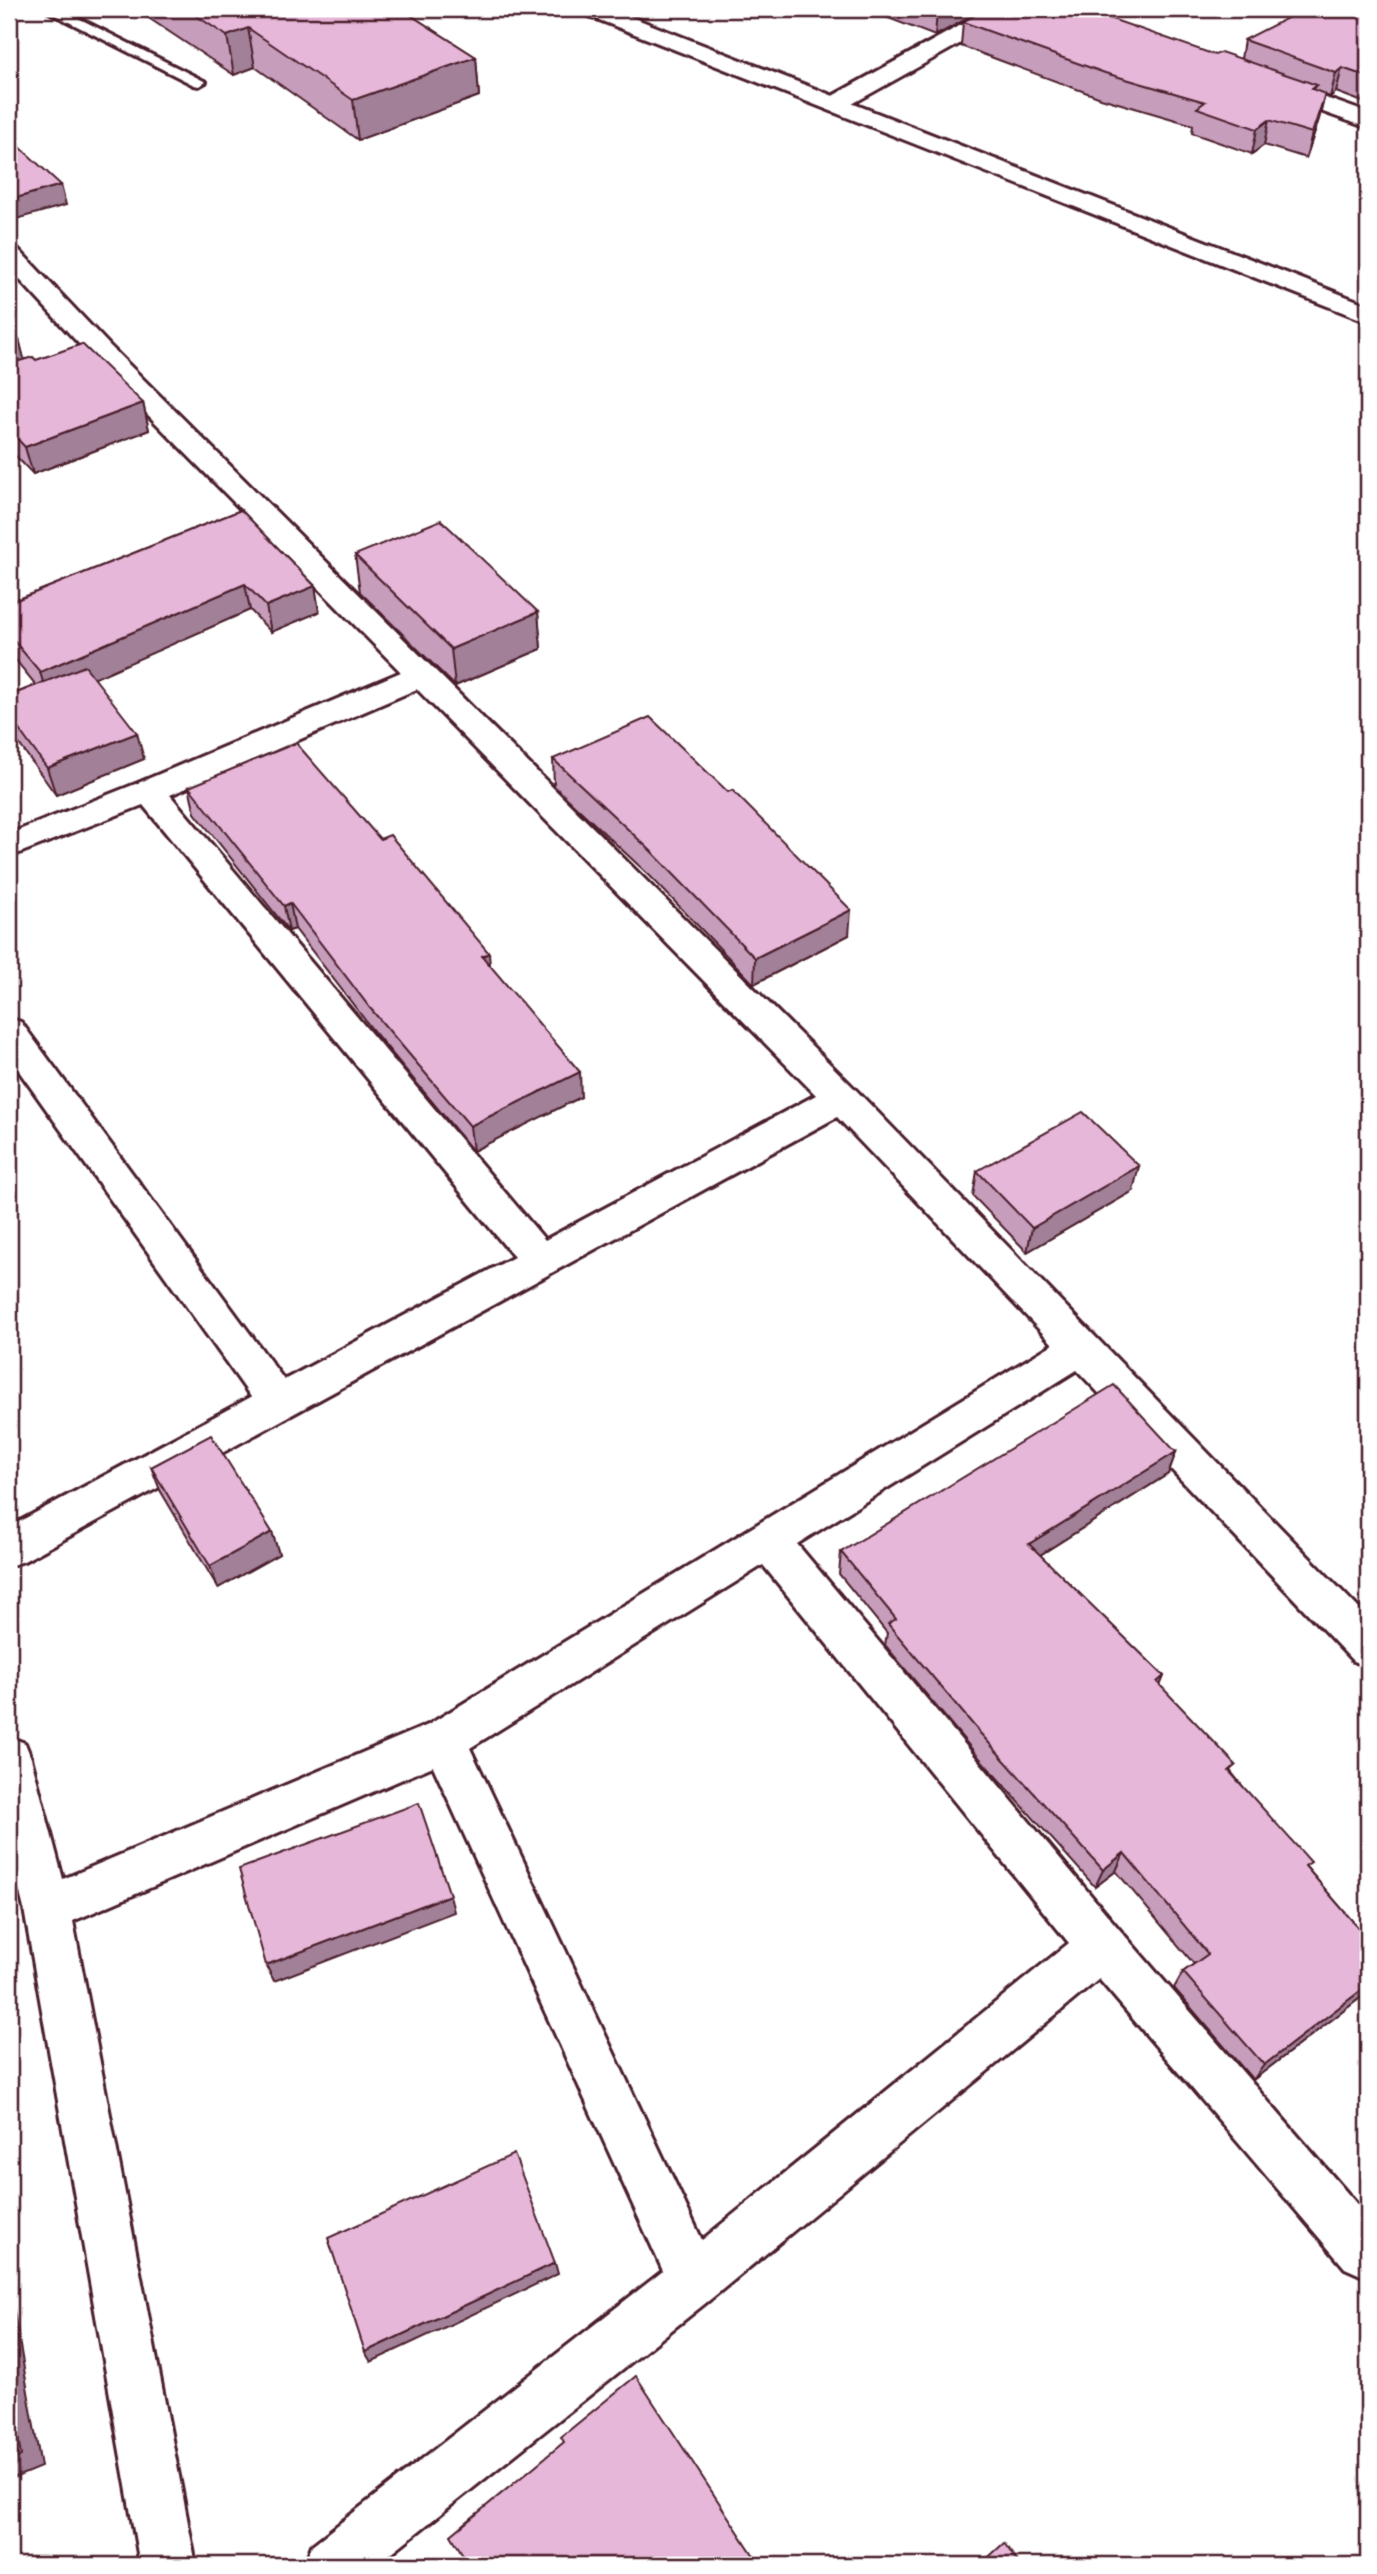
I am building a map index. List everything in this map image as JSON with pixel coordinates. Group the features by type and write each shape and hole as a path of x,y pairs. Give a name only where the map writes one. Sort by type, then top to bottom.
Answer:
{"street":[{"path":"592,9 1368,314"},
{"path":"835,104 1005,9"},
{"path":"1252,79 1368,121"},
{"path":"9,254 88,357 252,521 422,675 841,1098 1368,1647"},
{"path":"9,846 149,791 422,675"},
{"path":"149,791 540,1261"},
{"path":"9,1031 277,1402"},
{"path":"9,1548 841,1098"},
{"path":"47,1909 444,1740 1080,1347"},
{"path":"767,1539 1102,1945 1363,2250"},
{"path":"444,1740 694,2280"},
{"path":"9,1758 47,1909 168,2565"},
{"path":"332,2565 694,2280 1102,1945"}],"lane":[{"path":"50,9 199,82"}],"building":[{"path":"186,9 401,9 476,57 353,100 248,28 227,36"},
{"path":"986,9 1083,9 1215,55 1221,52 1317,85 1312,89 1325,94 1312,133 1269,120 1257,129 1197,108 1205,102 1105,73 963,22"},
{"path":"1305,9 1368,9 1368,77 1342,68 1336,73 1244,40"},
{"path":"9,137 61,185 9,200"},
{"path":"9,327 19,339 9,343"},
{"path":"82,344 143,403 25,447 9,430 9,364 33,357 36,360"},
{"path":"241,510 315,586 266,606 245,584 40,672 9,635 9,603"},
{"path":"441,520 538,612 451,649 355,555"},
{"path":"85,666 137,733 47,768 9,716 9,696"},
{"path":"650,717 728,792 732,790 851,910 755,958 651,851 553,759"},
{"path":"296,743 380,839 390,835 489,953 482,956 580,1072 470,1126 370,1008 290,903 284,906 189,787"},
{"path":"1083,1112 1139,1166 1032,1228 977,1171"},
{"path":"1114,1385 1176,1452 1029,1544 1164,1676 1157,1682 1236,1765 1229,1771 1311,1862 1305,1866 1368,1939 1368,1985 1264,2065 1183,1972 1208,1954 1124,1853 1103,1870 980,1733 888,1624 896,1619 841,1552"},
{"path":"211,1435 272,1532 210,1566 151,1467"},
{"path":"419,1803 450,1895 266,1965 239,1869"},
{"path":"514,2154 555,2263 365,2352 328,2238"},
{"path":"636,2376 760,2565 469,2565 451,2535 564,2442 561,2437"},
{"path":"9,2384 21,2456 9,2461"},
{"path":"1004,2543 1020,2565 980,2565"}]}
